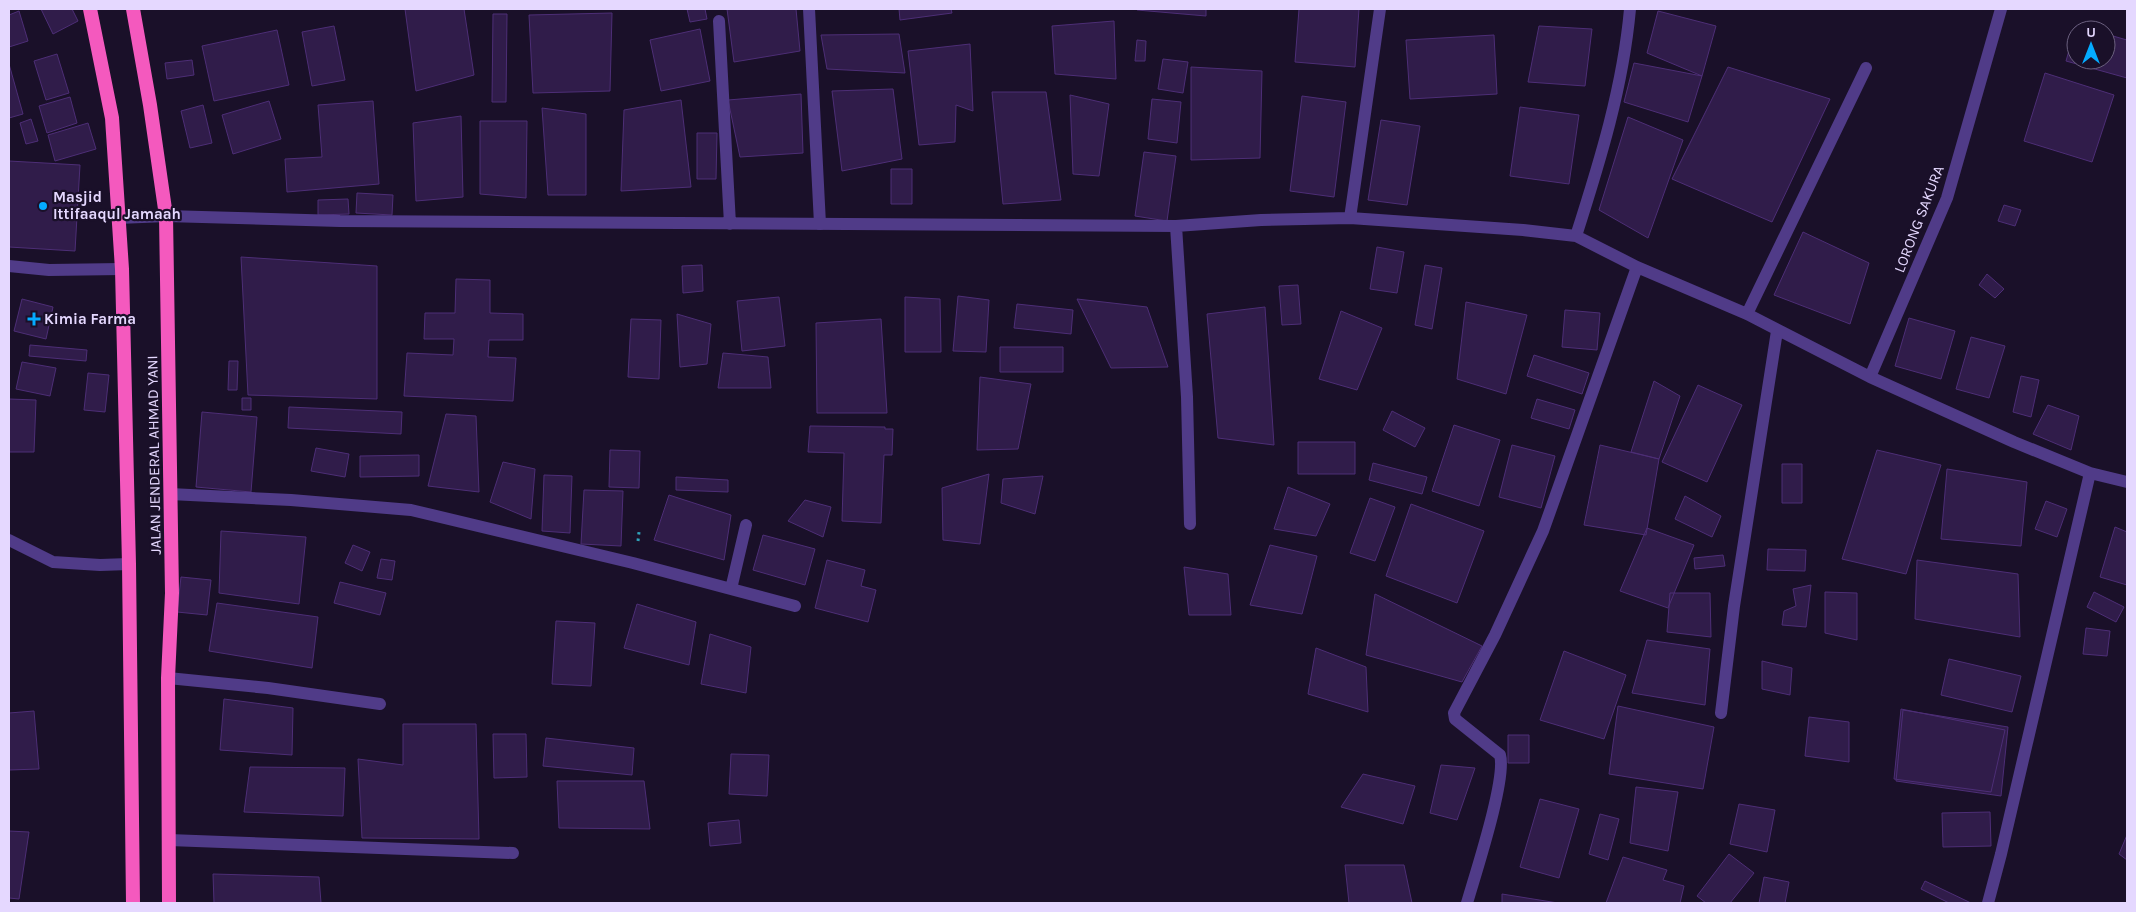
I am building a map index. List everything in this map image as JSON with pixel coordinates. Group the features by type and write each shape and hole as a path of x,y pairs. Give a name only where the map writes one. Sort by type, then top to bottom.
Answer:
{"highway":[{"name":"JALAN JENDERAL AHMAD YANI","path":"90,9 112,118 122,269 129,564 133,903"},
{"name":"JALAN JENDERAL AHMAD YANI","path":"133,9 150,105 166,216 172,593 168,678 169,903"}],"street":[{"path":"809,9 820,224"},
{"path":"1350,218 1380,9"},
{"path":"1576,236 1605,145 1627,45 1630,9"},
{"name":"LORONG SAKURA","path":"1870,377 1947,198 2001,9"},
{"path":"719,22 730,224"},
{"path":"1747,314 1866,68"},
{"path":"118,218 166,216 340,221 1176,226 1261,220 1350,218 1523,230 1576,236 1637,267 1747,314 1870,377 2014,442 2090,473 2127,482"},
{"path":"1176,226 1187,397 1190,524"},
{"path":"9,266 49,270 122,269"},
{"path":"1467,903 1495,802 1502,763 1500,755 1455,719 1454,713 1495,635 1543,531 1637,267"},
{"path":"1721,713 1734,606 1777,331"},
{"path":"1988,903 2002,854 2090,473"},
{"path":"170,494 291,500 411,510 795,606"},
{"path":"731,589 746,525"},
{"path":"9,540 53,562 100,565 129,564"},
{"path":"168,678 268,688 380,704"},
{"path":"169,840 513,853"}],"building":[{"path":"41,9 72,9 78,21 53,34"},
{"path":"405,9 464,9 474,75 416,91"},
{"path":"687,9 705,9 707,19 690,22"},
{"path":"727,9 796,9 800,51 734,62"},
{"path":"899,9 951,9 952,13 900,20"},
{"path":"1206,9 1206,16 1137,10"},
{"path":"1299,9 1359,9 1355,67 1295,62"},
{"path":"19,11 28,41 9,47 9,15"},
{"path":"1658,11 1716,26 1702,76 1647,53"},
{"path":"612,13 610,91 533,93 529,15"},
{"path":"493,14 507,14 506,102 492,102"},
{"path":"1114,21 1116,79 1055,74 1052,26"},
{"path":"334,26 345,80 312,86 302,32"},
{"path":"1539,26 1592,29 1585,86 1528,82"},
{"path":"700,29 710,81 661,91 650,40"},
{"path":"277,30 289,85 214,101 202,46"},
{"path":"899,34 905,73 827,69 821,35"},
{"path":"1494,35 1497,94 1410,99 1406,40"},
{"path":"2116,37 2127,40 2127,78 2098,70 2116,70"},
{"path":"1137,40 1146,41 1145,61 1135,61"},
{"path":"970,44 973,111 956,105 955,142 919,145 908,51"},
{"path":"57,54 69,93 46,100 34,61"},
{"path":"1163,59 1188,62 1183,93 1158,89"},
{"path":"192,60 194,75 167,79 165,63"},
{"path":"1634,63 1702,76 1688,122 1624,102"},
{"path":"9,64 23,114 9,118"},
{"path":"1191,67 1262,71 1260,158 1191,160"},
{"path":"1728,67 1830,99 1772,222 1672,179"},
{"path":"2045,73 2114,95 2092,162 2024,141"},
{"path":"893,89 902,159 842,171 832,91"},
{"path":"992,92 1046,92 1061,200 1003,204"},
{"path":"801,94 803,153 740,157 728,100"},
{"path":"1070,95 1109,104 1099,176 1073,174"},
{"path":"1302,96 1346,102 1334,197 1290,191"},
{"path":"70,97 77,123 47,133 39,106"},
{"path":"1152,99 1181,102 1177,143 1148,139"},
{"path":"681,100 691,187 621,191 624,110"},
{"path":"269,101 281,139 233,154 222,115"},
{"path":"373,101 379,184 287,192 285,159 322,157 318,105"},
{"path":"203,105 212,143 190,148 181,111"},
{"path":"1520,107 1579,115 1569,184 1510,176"},
{"path":"542,108 586,114 586,195 548,195"},
{"path":"461,116 463,197 416,201 413,123"},
{"path":"1628,117 1683,140 1648,238 1599,210"},
{"path":"31,119 38,141 26,144 20,123"},
{"path":"1381,120 1420,126 1407,205 1368,200"},
{"path":"480,121 527,121 526,198 480,194"},
{"path":"88,123 96,149 55,161 48,135"},
{"path":"697,133 717,133 716,179 697,179"},
{"path":"1144,152 1176,156 1167,221 1135,216"},
{"name":"Masjid Ittifaaqul Jamaah","path":"9,161 80,165 75,251 9,247"},
{"path":"891,169 912,169 912,204 891,204"},
{"path":"357,193 393,195 392,215 356,213"},
{"path":"348,199 349,214 318,215 318,200"},
{"path":"2004,205 2021,210 2015,226 1998,221"},
{"path":"1803,232 1869,263 1850,324 1774,295"},
{"path":"1377,247 1404,252 1397,293 1370,289"},
{"path":"241,257 377,266 377,399 248,395"},
{"path":"702,265 703,291 683,293 682,266"},
{"path":"1425,265 1442,268 1432,329 1415,325"},
{"path":"1987,274 2004,289 1995,298 1979,285"},
{"path":"456,279 490,280 490,313 523,314 523,340 489,340 488,357 516,358 513,401 404,396 407,353 453,355 454,339 424,339 425,313 455,313"},
{"path":"1298,285 1301,324 1282,325 1279,286"},
{"path":"958,296 989,300 986,352 953,351"},
{"path":"779,297 785,346 742,351 737,301"},
{"path":"905,297 940,299 941,352 905,352"},
{"name":"Kimia Farma","path":"22,299 53,307 46,339 14,331"},
{"path":"1077,299 1147,307 1168,367 1111,368"},
{"path":"1466,302 1527,315 1506,394 1457,379"},
{"path":"1017,304 1073,310 1071,334 1014,328"},
{"path":"1265,307 1274,445 1218,438 1207,314"},
{"path":"1565,310 1600,313 1597,350 1562,347"},
{"path":"1341,311 1382,328 1357,390 1319,379"},
{"path":"677,314 711,324 707,364 680,367"},
{"path":"1909,318 1955,331 1941,379 1895,366"},
{"path":"631,319 661,320 659,379 628,377"},
{"path":"881,319 887,413 817,413 816,323"},
{"path":"1971,337 2005,346 1989,398 1956,389"},
{"path":"30,345 87,350 86,361 29,356"},
{"path":"1000,347 1063,347 1063,372 1000,372"},
{"path":"723,353 768,357 771,388 718,388"},
{"path":"1534,355 1589,373 1582,394 1527,376"},
{"path":"229,361 238,361 237,390 228,390"},
{"path":"22,362 56,368 50,396 16,389"},
{"path":"88,373 109,375 105,412 84,410"},
{"path":"2021,376 2039,380 2031,417 2013,412"},
{"path":"980,377 1031,384 1018,449 977,450"},
{"path":"1654,381 1680,396 1659,459 1631,452"},
{"path":"1698,385 1742,405 1707,482 1662,462"},
{"path":"242,398 251,398 251,410 242,410"},
{"path":"9,399 36,400 34,452 9,452"},
{"path":"1537,399 1575,410 1569,429 1531,418"},
{"path":"2048,405 2079,416 2071,450 2033,434"},
{"path":"289,407 402,412 401,434 288,428"},
{"path":"1392,411 1425,428 1415,447 1383,430"},
{"path":"202,412 257,417 251,492 196,487"},
{"path":"446,414 476,416 479,492 428,486"},
{"path":"1454,425 1500,440 1479,506 1432,491"},
{"path":"810,426 885,427 885,429 893,429 892,455 884,455 881,523 842,521 844,453 808,452"},
{"path":"1298,442 1355,442 1355,474 1298,474"},
{"path":"1512,445 1555,456 1541,508 1499,497"},
{"path":"1600,445 1659,459 1646,535 1584,525"},
{"path":"316,448 349,454 345,477 311,471"},
{"path":"610,450 640,451 639,488 609,487"},
{"path":"1877,450 1941,465 1906,574 1842,559"},
{"path":"419,455 419,476 360,477 360,456"},
{"path":"503,462 535,469 531,519 490,502"},
{"path":"1373,463 1427,477 1422,494 1369,480"},
{"path":"1782,464 1802,464 1802,503 1782,503"},
{"path":"1947,469 2027,482 2021,546 1941,539"},
{"path":"989,474 980,544 943,540 942,488"},
{"path":"544,475 572,476 570,533 542,531"},
{"path":"1043,476 1035,514 1001,503 1003,479"},
{"path":"676,477 728,480 728,492 676,490"},
{"path":"1288,487 1330,504 1316,536 1274,529"},
{"path":"584,490 623,491 621,546 581,544"},
{"path":"669,495 731,515 724,560 654,540"},
{"path":"1685,496 1721,516 1712,537 1675,519"},
{"path":"1370,498 1395,507 1375,561 1350,553"},
{"path":"805,500 831,507 823,537 788,521"},
{"path":"2046,501 2067,509 2057,537 2035,529"},
{"path":"1411,504 1484,531 1457,603 1386,576"},
{"path":"2115,527 2127,532 2127,585 2100,577"},
{"path":"1647,528 1694,545 1668,608 1620,591"},
{"path":"221,531 306,537 299,604 219,593"},
{"path":"763,535 815,549 805,585 753,570"},
{"path":"353,545 370,552 362,571 345,563"},
{"path":"1270,545 1317,556 1302,614 1250,605"},
{"path":"1768,549 1806,550 1805,571 1767,570"},
{"path":"1723,555 1725,566 1695,569 1694,558"},
{"path":"381,559 395,561 392,580 377,578"},
{"path":"827,560 865,570 861,586 876,590 868,622 815,608"},
{"path":"1917,560 2018,574 2020,637 1915,619"},
{"path":"1184,567 1228,574 1231,615 1189,615"},
{"path":"181,577 211,580 207,615 177,612"},
{"path":"340,582 386,593 380,615 334,603"},
{"path":"1811,585 1806,627 1782,625 1784,611 1796,606 1793,589"},
{"path":"1825,592 1857,593 1857,640 1825,633"},
{"path":"2094,592 2124,607 2116,622 2087,607"},
{"path":"1670,593 1710,593 1711,637 1667,632"},
{"path":"1375,594 1482,646 1462,682 1366,655"},
{"path":"217,603 318,617 312,668 209,651"},
{"path":"637,604 696,622 689,665 624,648"},
{"path":"556,621 595,623 591,686 552,684"},
{"path":"2086,628 2110,631 2107,656 2083,654"},
{"path":"710,634 751,647 746,693 701,684"},
{"path":"1647,640 1710,649 1705,705 1632,693"},
{"path":"1316,648 1366,667 1368,712 1308,694"},
{"path":"1564,651 1626,675 1604,739 1540,720"},
{"path":"1949,659 2021,676 2012,712 1941,695"},
{"path":"1762,661 1792,668 1790,695 1762,689"},
{"path":"224,699 293,708 292,755 220,750"},
{"path":"1618,706 1714,727 1703,789 1609,774"},
{"path":"1901,709 2005,730 1991,792 1894,779"},
{"path":"1903,710 2008,727 2001,796 1896,781"},
{"path":"34,711 39,769 9,770 9,713"},
{"path":"1809,717 1849,722 1849,762 1805,756"},
{"path":"403,724 476,724 479,839 362,838 358,759 403,765"},
{"path":"493,734 526,734 527,777 494,778"},
{"path":"1508,735 1529,735 1529,763 1508,763"},
{"path":"546,738 634,748 632,775 543,766"},
{"path":"731,754 769,755 767,796 729,794"},
{"path":"1441,765 1475,768 1457,820 1430,813"},
{"path":"250,767 345,768 343,816 244,812"},
{"path":"1363,774 1415,786 1403,824 1341,807"},
{"path":"557,781 644,781 650,829 559,828"},
{"path":"1636,787 1678,792 1668,851 1630,843"},
{"path":"1540,799 1579,809 1559,878 1520,867"},
{"path":"1739,804 1775,810 1767,852 1730,844"},
{"path":"1990,812 1991,846 1943,847 1942,813"},
{"path":"1600,814 1619,819 1608,860 1589,854"},
{"path":"739,820 741,843 710,846 708,823"},
{"path":"9,831 29,832 19,899 9,898"},
{"path":"2127,835 2127,860 2119,854"},
{"path":"1729,854 1754,873 1730,903 1706,903 1697,896"},
{"path":"1623,857 1667,870 1663,880 1684,886 1680,903 1606,903"},
{"path":"1345,865 1404,865 1412,903 1349,903"},
{"path":"213,874 319,877 321,903 214,903"},
{"path":"1764,877 1789,882 1785,903 1759,903"},
{"path":"1925,881 1971,903 1949,903 1921,889"},
{"path":"1502,894 1558,903 1502,903"}],"place":[{"name":"Masjid Ittifaaqul Jamaah","path":"43,206"},
{"name":"Kimia Farma","path":"34,319"}]}
